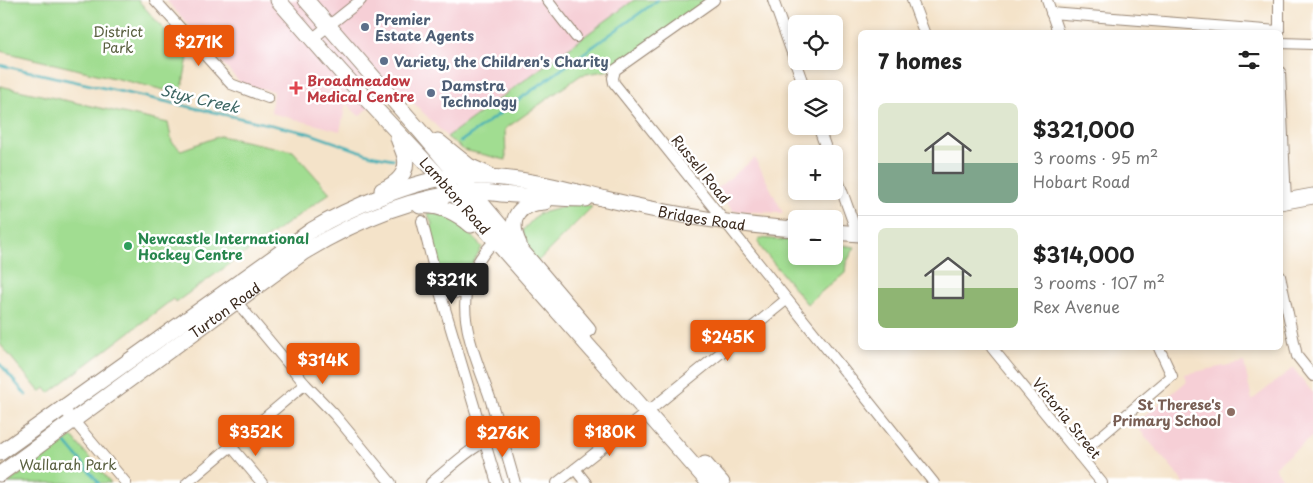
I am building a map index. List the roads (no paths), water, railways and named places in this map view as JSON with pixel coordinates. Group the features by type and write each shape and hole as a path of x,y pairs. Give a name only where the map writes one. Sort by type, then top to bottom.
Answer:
{"main road":[{"name":"Lambton Road","path":"278,0 495,241 722,483"},
{"name":"Lambton Road","path":"306,0 422,132 651,409 709,483"},
{"path":"351,210 357,200 390,186 401,176 406,164 396,131"},
{"path":"422,132 438,141 476,170 495,177"},
{"name":"Bridges Road","path":"440,179 457,176 495,177 556,186 690,217 726,223 788,228"},
{"name":"Turton Road","path":"0,453 296,240 325,222 351,210 392,193 440,179"},
{"name":"Bridges Road","path":"471,192 557,199 606,199"},
{"name":"Turton Road","path":"0,474 304,252 332,235 372,216 402,205 434,197 471,192"},
{"path":"1283,202 1313,196"},
{"path":"524,255 514,234 513,224 516,217 524,207 531,203 552,202 557,199"},
{"path":"402,205 406,207 429,205 455,212 480,234 495,241"},
{"path":"843,233 858,234"}],"street":[{"path":"155,0 231,84 268,98"},
{"path":"312,39 361,0"},
{"path":"547,0 576,37"},
{"name":"Russell Road","path":"714,0 615,70 614,83 934,483"},
{"path":"773,0 802,80"},
{"path":"912,0 923,30"},
{"path":"1047,0 1057,30"},
{"path":"1279,0 1279,30"},
{"path":"1051,13 1255,30"},
{"path":"1283,43 1313,44"},
{"path":"843,193 858,234"},
{"path":"422,221 440,292 497,483"},
{"path":"495,241 484,251 470,278 466,293 466,308 470,336 515,483"},
{"path":"1283,290 1297,356 1313,376"},
{"path":"440,292 466,293"},
{"path":"557,483 786,300"},
{"path":"236,301 391,483"},
{"name":"Victoria Street","path":"994,350 1102,483"},
{"path":"1079,455 1172,376 1160,350"},
{"path":"187,483 305,384"},
{"path":"64,408 126,483"},
{"path":"432,483 484,440 501,434"},
{"path":"231,446 262,483"},
{"path":"575,469 586,483"}],"waterway":[{"name":"Styx Creek","path":"460,142 658,0"},
{"name":"Styx Creek","path":"0,65 308,133 371,155 393,159"},
{"path":"0,364 26,395"},
{"path":"66,443 99,483"}],"place":[{"name":"Premier Estate Agents","path":"365,27"},
{"name":"Variety, the Children's Charity","path":"384,61"},
{"name":"Broadmeadow Medical Centre","path":"296,88"},
{"name":"Damstra Technology","path":"431,93"},
{"name":"Newcastle International Hockey Centre","path":"128,246"},
{"name":"St Therese's Primary School","path":"1231,412"}],"park label":[{"name":"District Park","path":"118,40"},
{"name":"Wallarah Park","path":"68,464"}]}
